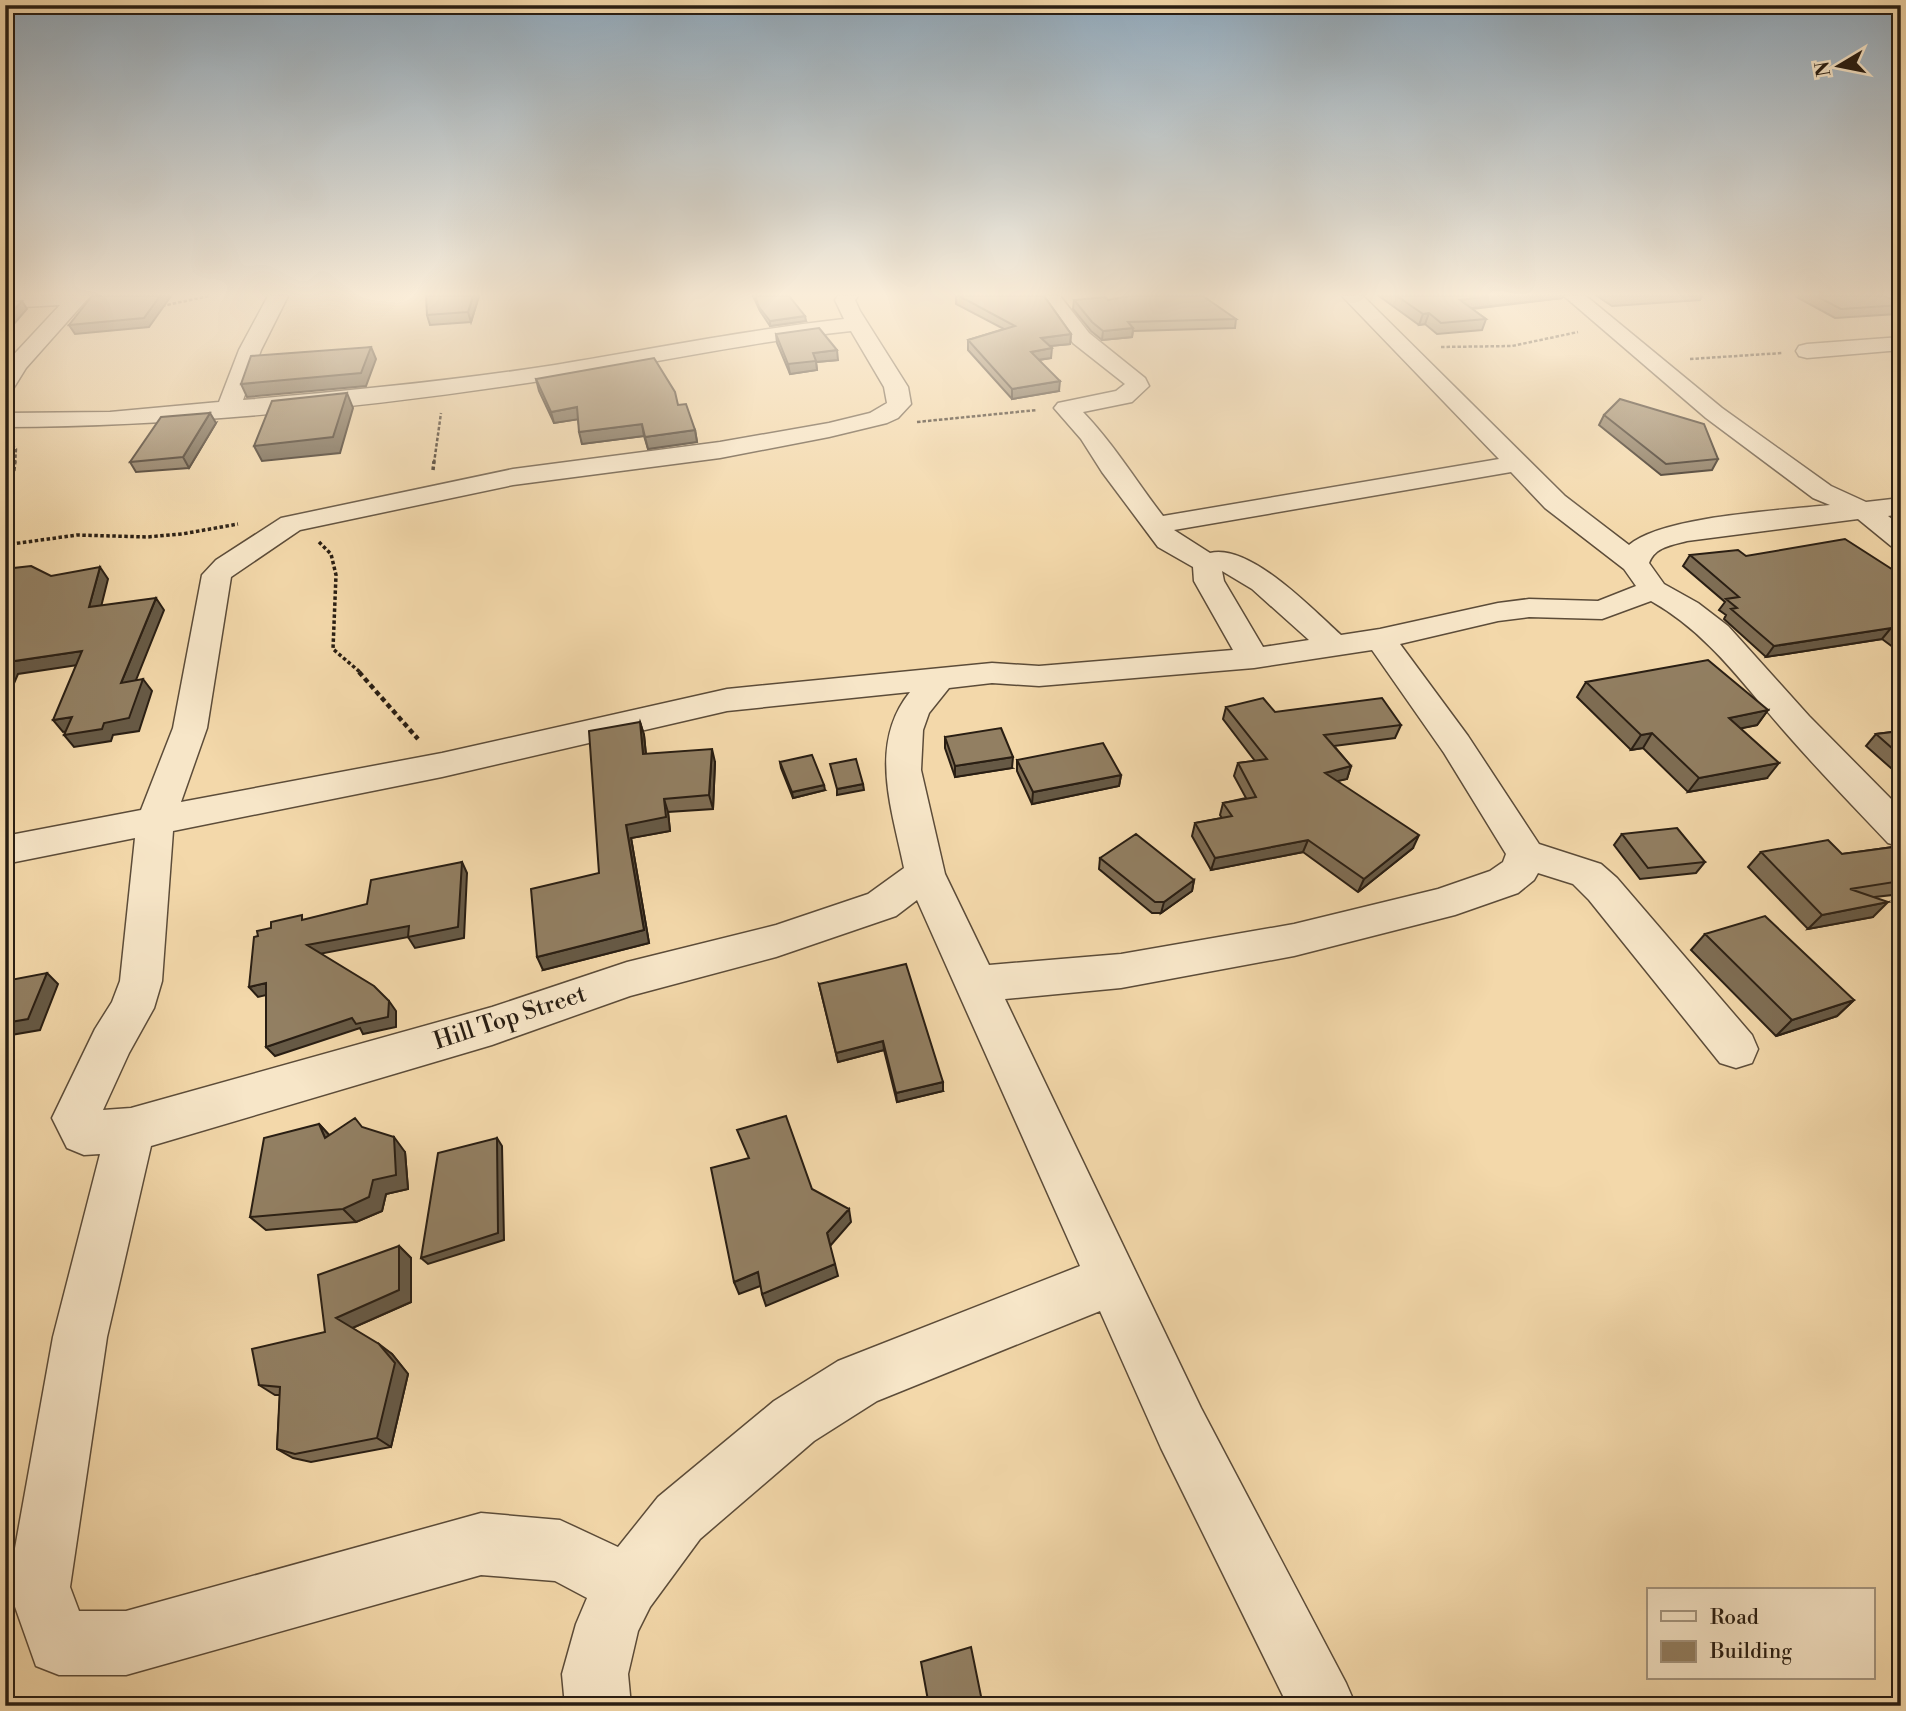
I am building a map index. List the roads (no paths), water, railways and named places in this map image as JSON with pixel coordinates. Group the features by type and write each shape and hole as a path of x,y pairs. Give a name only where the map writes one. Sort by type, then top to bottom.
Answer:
{"street":[{"path":"228,410 241,376"},
{"path":"8,431 110,419 390,394 521,376"},
{"path":"628,1585 560,1551 481,1544 126,1643 59,1643 39,1587 80,1336 112,1198 108,1131 76,1118 111,1043 132,1008 141,981 155,822 190,727 218,575 241,555 297,523 513,477 755,444 855,424 890,413 899,404 896,387 889,376"},
{"path":"1131,376 1137,386 1124,397 1066,408 1091,435 1111,467 1168,541 1213,562 1240,569 1278,596 1335,647"},
{"path":"1431,376 1555,502 1634,563 1653,590 1687,609 1717,633 1797,724 1901,833"},
{"path":"1671,376 1714,413 1822,492 1866,512 1901,540"},
{"path":"1156,525 1516,464"},
{"path":"1634,563 1642,548 1670,535 1722,526 1901,506"},
{"path":"1221,514 1212,545 1213,562 1209,581 1254,658"},
{"path":"5,850 442,765 727,700 992,673 1039,676 1254,658 1380,639 1415,629 1529,608 1602,610 1653,590"},
{"path":"1380,639 1425,699 1497,806 1525,854 1587,874 1603,889 1736,1049"},
{"path":"939,679 912,713 903,739 905,785 925,874 1181,1428 1323,1706"},
{"path":"892,683 912,713"},
{"path":"977,984 1121,971 1294,940 1441,904 1504,882 1520,870 1525,854"},
{"name":"Hill Top Street","path":"108,1131 492,1026 627,979 776,941 882,905 925,874"},
{"path":"598,1706 594,1674 608,1624 628,1585 679,1518 794,1422 858,1381 1111,1280"}]}
